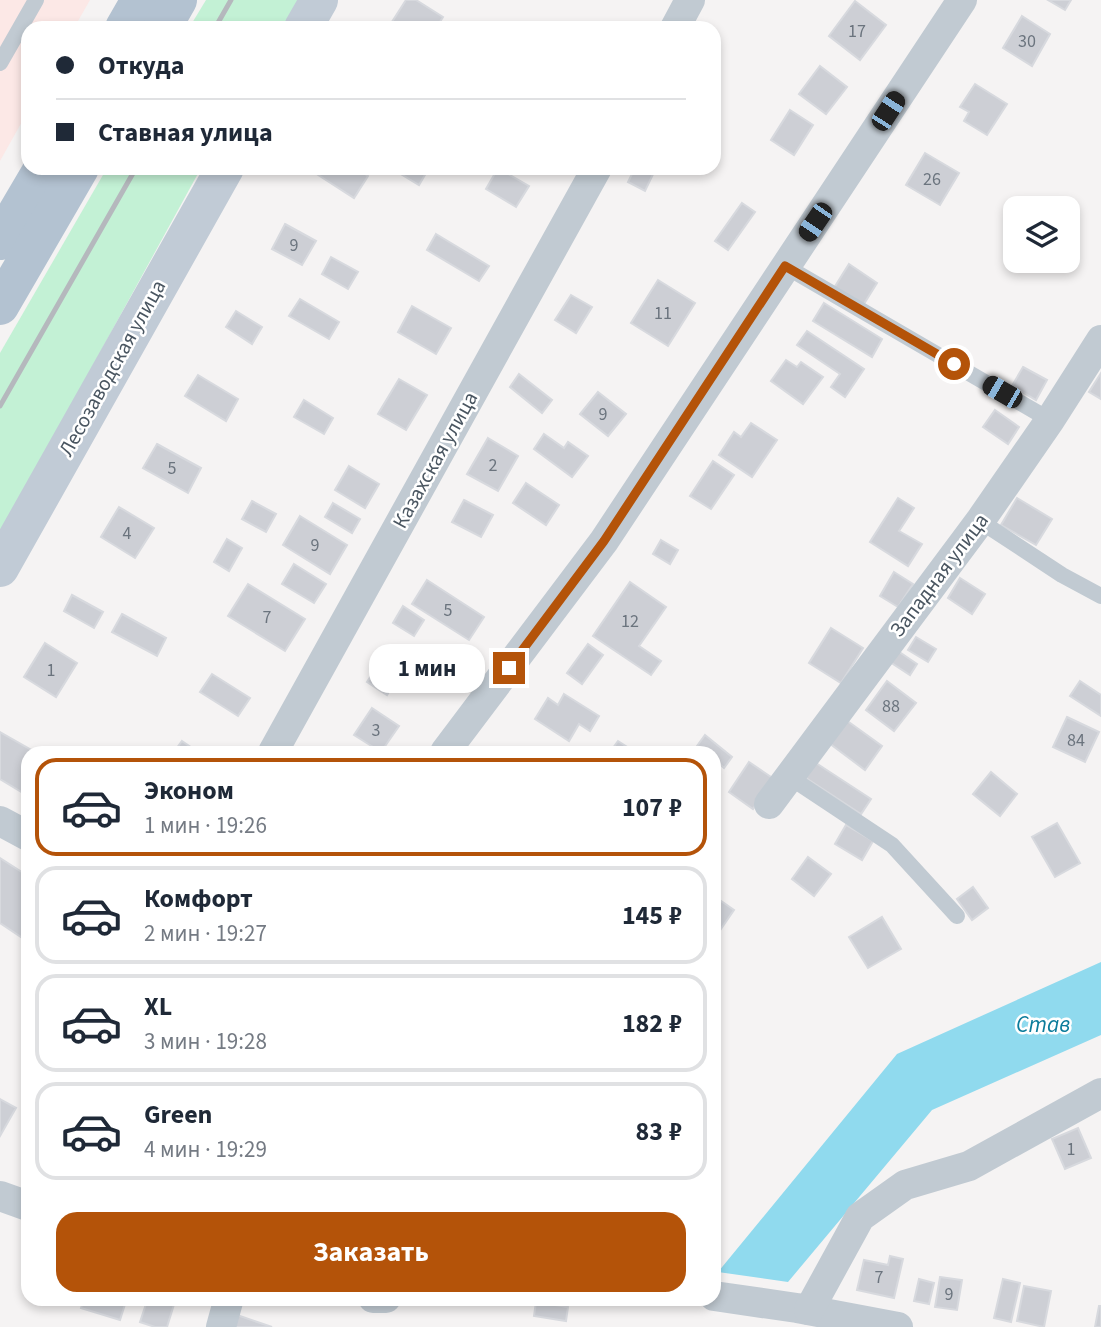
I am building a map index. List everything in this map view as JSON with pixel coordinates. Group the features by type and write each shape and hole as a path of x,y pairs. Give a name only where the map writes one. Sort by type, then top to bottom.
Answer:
{"main road":[{"path":"128,21 140,0"},
{"path":"166,21 178,0"},
{"path":"0,241 39,175"},
{"path":"0,306 76,175"}],"street":[{"path":"307,21 319,0"},
{"path":"679,21 691,0"},
{"path":"450,746 604,541 961,0"},
{"name":"Лесозаводская улица","path":"0,568 221,175"},
{"name":"Казахская улица","path":"276,746 593,175"},
{"name":"Западная улица","path":"769,804 979,521 1050,420 1101,341"},
{"path":"0,821 21,832"},
{"path":"805,1315 860,1217 905,1185 969,1166 1101,1093"},
{"path":"0,1196 21,1204"},
{"path":"721,1297 805,1315 898,1327"},
{"path":"220,1327 227,1306"}],"lane":[{"path":"24,21 36,0"},
{"path":"0,63 21,26"},
{"path":"785,266 1050,420"},
{"path":"979,521 1062,575 1101,596"},
{"path":"788,776 892,845 957,916"}],"shaded area":[{"path":"0,0 90,0 78,21 21,21 21,124 0,161"}],"green space":[{"path":"206,0 298,0 286,21 193,21"},
{"path":"103,175 197,175 0,535 0,353"}],"water":[{"name":"Став","path":"1101,962 1101,1035 932,1110 788,1282 721,1272 721,1268 897,1054"}],"building":[{"path":"406,0 416,0 443,17 440,21 393,21"},
{"path":"1048,0 1071,0 1065,10"},
{"path":"855,1 886,25 860,60 829,36"},
{"path":"1022,16 1050,34 1032,66 1003,48"},
{"path":"820,66 847,87 826,114 799,94"},
{"path":"975,84 1007,104 987,135 964,121 969,112 960,107"},
{"path":"790,110 813,125 794,155 771,140"},
{"path":"925,153 959,173 940,205 906,185"},
{"path":"318,175 366,175 354,198"},
{"path":"403,175 425,175 419,185"},
{"path":"494,175 510,175 529,186 516,207 486,189"},
{"path":"632,175 653,175 645,191 628,182"},
{"path":"742,203 755,212 728,250 715,241"},
{"path":"285,224 316,241 302,265 272,249"},
{"path":"436,234 489,266 479,281 427,250"},
{"path":"331,257 358,272 348,289 322,274"},
{"path":"849,264 877,283 862,307 834,288"},
{"path":"658,280 695,303 668,346 631,323"},
{"path":"571,295 592,307 576,333 555,320"},
{"path":"300,299 339,322 329,339 289,316"},
{"path":"824,303 882,339 872,357 813,321"},
{"path":"412,306 451,328 436,354 398,332"},
{"path":"236,311 262,327 252,344 226,327"},
{"path":"807,331 864,369 845,397 831,387 840,374 797,345"},
{"path":"786,360 797,367 801,362 823,377 803,404 771,381"},
{"path":"1023,367 1047,380 1036,400 1012,386"},
{"path":"1101,373 1101,399 1089,392"},
{"path":"519,374 552,400 542,413 510,387"},
{"path":"198,375 238,399 226,421 185,396"},
{"path":"399,379 427,395 406,430 378,414"},
{"path":"598,392 626,414 608,436 580,414"},
{"path":"304,400 333,418 324,434 294,417"},
{"path":"995,410 1019,427 1008,444 983,427"},
{"path":"751,423 777,440 752,477 719,455 734,432 741,437"},
{"path":"544,434 564,448 568,442 588,456 572,477 534,449"},
{"path":"488,438 518,456 498,491 467,474"},
{"path":"157,444 201,468 188,493 143,468"},
{"path":"713,461 734,475 711,509 690,496"},
{"path":"349,466 379,484 365,508 335,490"},
{"path":"526,483 559,505 546,525 513,503"},
{"path":"898,498 914,508 899,531 922,544 908,566 870,542"},
{"path":"1017,498 1052,519 1036,545 1001,525"},
{"path":"464,500 493,515 481,537 452,522"},
{"path":"252,501 276,514 266,532 242,519"},
{"path":"333,503 360,519 352,533 325,517"},
{"path":"119,507 154,528 135,558 101,537"},
{"path":"300,516 347,545 330,574 283,545"},
{"path":"227,539 242,548 229,571 214,562"},
{"path":"661,540 678,550 670,564 653,554"},
{"path":"294,564 326,584 314,603 282,584"},
{"path":"894,572 913,584 898,607 880,596"},
{"path":"960,578 985,594 972,614 948,598"},
{"path":"427,580 484,617 469,640 412,604"},
{"path":"630,582 666,607 639,646 661,661 651,675 593,636"},
{"path":"248,584 305,619 285,651 228,616"},
{"path":"72,595 103,612 94,628 64,611"},
{"path":"403,606 424,620 414,636 393,623"},
{"path":"122,614 166,638 157,656 112,632"},
{"path":"831,628 863,648 841,683 809,663"},
{"path":"916,637 936,649 928,662 908,650"},
{"path":"45,643 77,663 56,697 24,677"},
{"path":"588,644 603,655 582,684 567,673"},
{"path":"898,651 917,664 910,675 890,662"},
{"path":"384,656 403,669 387,695 367,682"},
{"path":"212,674 250,698 238,716 200,692"},
{"path":"887,681 916,703 894,731 866,710"},
{"path":"1080,681 1101,695 1101,716 1070,696"},
{"path":"564,694 599,716 590,731 579,724 569,741 535,719 548,698 558,705"},
{"path":"372,708 399,726 385,746 371,746 354,735"},
{"path":"1067,717 1099,732 1085,762 1053,747"},
{"path":"846,720 882,746 865,770 829,743"},
{"path":"0,732 24,746 21,746 21,792 0,779"},
{"path":"705,735 718,746 697,746"},
{"path":"721,748 732,757 724,768 721,765"},
{"path":"749,762 774,779 753,809 729,792"},
{"path":"816,763 871,799 861,814 806,778"},
{"path":"991,772 1017,794 1000,816 973,794"},
{"path":"1057,823 1080,863 1055,877 1032,837"},
{"path":"846,825 873,841 862,860 835,844"},
{"path":"808,857 831,874 814,896 792,879"},
{"path":"0,858 21,872 21,937 0,923"},
{"path":"973,887 988,908 972,920 957,899"},
{"path":"721,901 734,910 721,929"},
{"path":"882,917 901,949 868,968 849,937"},
{"path":"0,1099 16,1108 0,1136"},
{"path":"1078,1128 1091,1158 1065,1169 1052,1139"},
{"path":"890,1256 903,1259 894,1298 857,1290 864,1260 888,1265"},
{"path":"940,1277 962,1280 957,1310 935,1307"},
{"path":"919,1279 934,1283 929,1304 914,1301"},
{"path":"1003,1279 1020,1283 1011,1322 994,1318"},
{"path":"1024,1286 1051,1291 1044,1327 1017,1321"},
{"path":"82,1306 124,1306 120,1320"},
{"path":"145,1306 174,1306 167,1327 155,1327 140,1322"},
{"path":"535,1306 568,1307 566,1321 534,1316"},
{"path":"1099,1306 1101,1327 1095,1327"},
{"path":"237,1315 272,1327 233,1327"}],"railway":[{"path":"219,21 231,0"},
{"path":"0,406 132,175"}],"route":[{"path":"509,668 604,541 785,266 954,364"}]}
